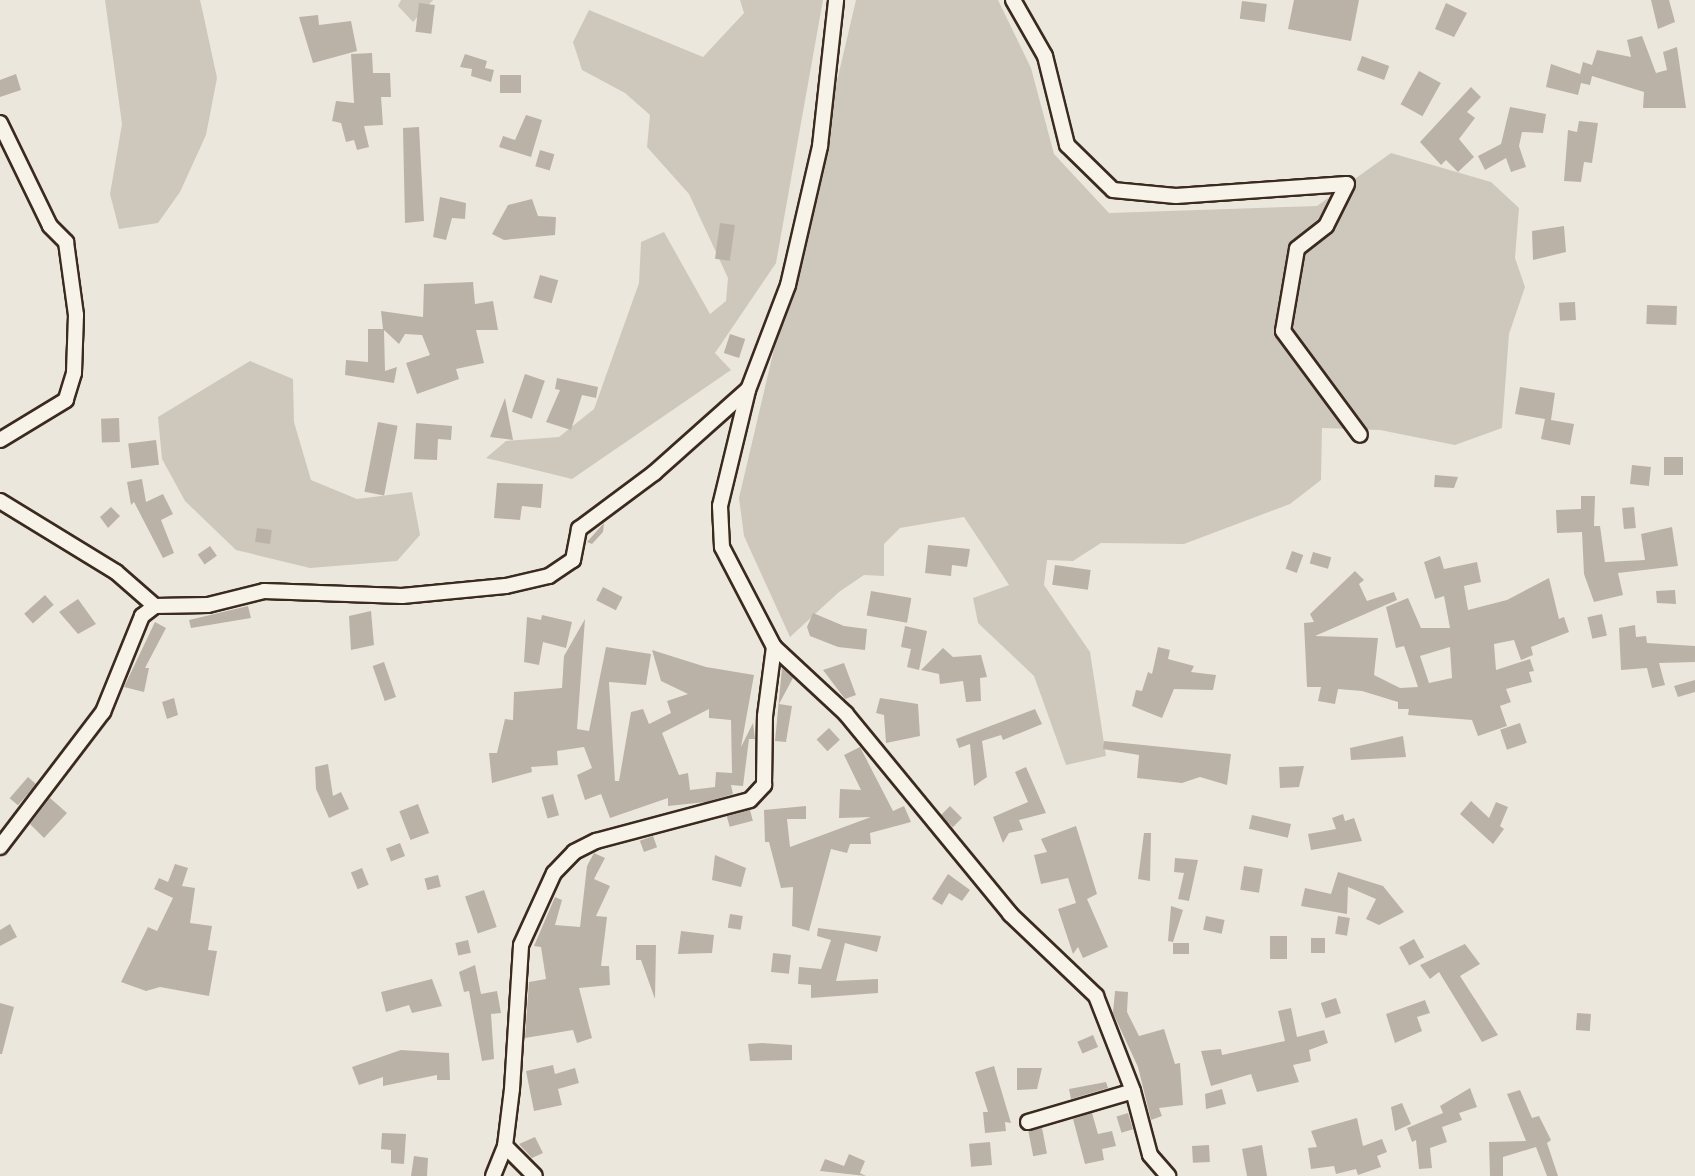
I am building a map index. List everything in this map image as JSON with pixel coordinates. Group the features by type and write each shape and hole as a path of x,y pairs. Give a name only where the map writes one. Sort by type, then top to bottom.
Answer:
{"street":[{"path":"836,0 820,146 788,285 748,390 720,506 722,547 774,647 846,714 1010,914 1096,996 1133,1091 1150,1155 1168,1176"},
{"path":"1013,0 1045,56 1067,145 1113,190 1176,196 1347,184 1326,226 1297,249 1283,331 1360,435"},
{"path":"0,123 50,226 66,242 76,315 74,373 66,400 0,440"},
{"path":"0,847 103,712 142,616 155,606 208,605 264,591 402,596 506,586 549,576 573,560 579,529 654,473 748,390"},
{"path":"0,501 116,572 155,606"},
{"path":"493,1176 505,1146 521,945 543,891 574,852 596,841 750,800 764,785 765,716 774,647"},
{"path":"1028,1122 1133,1091"},
{"path":"505,1146 535,1176"}],"shaded area":[{"path":"105,0 200,0 217,78 206,135 180,192 158,223 119,229 110,194 122,124"},
{"path":"401,0 433,0 413,22 398,6"},
{"path":"740,0 823,0 776,263 715,353 731,370 572,479 486,458 506,441 559,437 594,409 639,283 641,242 664,232 710,314 726,301 728,278 689,194 647,147 650,115 625,93 582,70 573,42 589,10 703,57 744,13"},
{"path":"856,0 998,0 1031,68 1054,154 1109,213 1317,206 1391,153 1491,182 1519,208 1515,258 1525,287 1509,334 1502,428 1455,445 1380,430 1322,428 1321,480 1290,504 1184,544 1101,543 1073,561 1047,560 1044,585 1090,652 1106,756 1066,765 1034,676 978,623 973,598 1009,585 964,517 900,528 884,544 884,576 864,575 839,592 790,637 744,536 739,498"},
{"path":"250,361 293,379 294,422 311,480 357,499 412,492 420,535 397,561 310,568 236,550 185,501 162,459 158,417"}],"building":[{"path":"1294,0 1359,0 1351,41 1288,29"},
{"path":"1651,0 1669,0 1675,22 1658,29"},
{"path":"1242,1 1267,4 1265,22 1240,19"},
{"path":"419,3 435,5 431,34 415,32"},
{"path":"1446,3 1467,13 1454,37 1435,29"},
{"path":"318,15 319,25 351,21 357,51 313,63 299,17"},
{"path":"1642,36 1656,73 1667,70 1663,52 1677,47 1686,108 1643,108 1644,92 1592,76 1590,85 1581,83 1578,95 1546,87 1551,64 1580,74 1583,62 1592,65 1597,50 1631,57 1627,40"},
{"path":"372,53 373,73 390,73 391,97 381,97 383,125 364,126 369,147 357,150 354,140 346,142 341,123 332,121 336,101 354,103 351,54"},
{"path":"465,54 487,61 485,68 494,70 491,82 471,76 472,69 460,67"},
{"path":"1362,56 1389,66 1384,80 1357,70"},
{"path":"1419,71 1441,83 1422,116 1401,104"},
{"path":"16,74 21,90 0,97 0,80"},
{"path":"500,75 521,75 521,93 500,93"},
{"path":"1471,87 1481,97 1467,112 1475,118 1459,139 1474,157 1458,172 1446,160 1441,165 1420,142"},
{"path":"1510,107 1546,114 1543,133 1522,132 1519,146 1526,167 1511,172 1506,158 1485,170 1478,156 1501,144"},
{"path":"526,115 542,120 531,157 499,147 503,136 515,140"},
{"path":"1579,121 1598,123 1592,163 1584,162 1581,182 1564,181 1568,130 1577,132"},
{"path":"419,127 424,221 405,223 403,128"},
{"path":"540,150 554,154 550,170 535,166"},
{"path":"440,197 466,203 465,219 452,218 446,240 433,237"},
{"path":"532,199 538,216 556,217 555,235 504,240 492,234 508,205"},
{"path":"720,223 735,225 730,261 715,259"},
{"path":"1564,226 1566,252 1533,260 1532,231"},
{"path":"540,275 558,280 552,303 533,298"},
{"path":"473,282 475,304 493,301 498,330 476,330 484,363 456,369 459,379 417,394 406,363 430,355 422,335 405,334 399,344 384,330 385,371 397,367 394,383 345,375 346,360 368,362 368,329 383,329 381,311 423,317 424,284"},
{"path":"1575,302 1576,320 1560,321 1559,303"},
{"path":"1647,305 1677,306 1676,325 1646,324"},
{"path":"730,334 745,339 739,358 724,353"},
{"path":"525,374 545,381 532,419 512,412"},
{"path":"557,378 598,387 596,398 582,395 571,430 546,422 560,390 555,389"},
{"path":"1520,387 1555,393 1551,420 1574,424 1570,445 1541,439 1545,419 1515,414"},
{"path":"505,398 513,440 490,437"},
{"path":"119,418 120,442 102,443 101,419"},
{"path":"378,422 398,426 384,496 364,492"},
{"path":"416,423 452,426 451,440 438,439 437,460 414,459"},
{"path":"156,440 159,465 131,468 128,443"},
{"path":"1664,457 1683,457 1683,475 1664,475"},
{"path":"1632,465 1651,467 1649,486 1630,484"},
{"path":"1435,475 1458,477 1454,488 1434,487"},
{"path":"142,479 146,502 163,494 173,514 161,520 174,553 163,558 134,502 131,505 127,482"},
{"path":"497,483 543,484 541,508 522,506 520,520 494,518"},
{"path":"1581,496 1595,496 1594,526 1600,526 1605,562 1645,560 1641,534 1672,527 1678,566 1618,573 1623,595 1594,602 1584,574 1582,532 1557,533 1556,510 1581,509"},
{"path":"111,507 120,516 108,528 100,517"},
{"path":"1634,507 1636,528 1624,529 1622,508"},
{"path":"604,523 603,532 592,544 587,542"},
{"path":"257,528 272,530 270,544 255,542"},
{"path":"928,545 970,549 967,567 952,565 951,576 925,573"},
{"path":"210,546 217,556 205,564 198,555"},
{"path":"1292,551 1303,555 1297,573 1286,569"},
{"path":"1313,552 1331,557 1328,569 1310,564"},
{"path":"1440,556 1444,569 1477,562 1481,582 1464,586 1468,610 1507,600 1549,578 1559,619 1564,617 1569,632 1531,647 1533,655 1521,660 1514,640 1494,644 1496,670 1530,659 1534,671 1529,672 1532,682 1506,689 1511,702 1500,706 1507,726 1478,736 1472,720 1408,715 1409,709 1398,709 1398,702 1362,691 1338,689 1335,704 1318,701 1321,687 1307,687 1304,623 1314,622 1310,614 1355,571 1364,580 1359,584 1367,601 1394,592 1397,600 1315,636 1378,638 1374,675 1400,688 1418,687 1404,646 1396,648 1386,607 1408,598 1421,628 1450,628 1444,596 1435,599 1424,562","holes":["1450,647 1452,678 1429,683 1420,656"]},
{"path":"1055,565 1091,570 1088,590 1052,585"},
{"path":"603,587 623,597 616,610 596,600"},
{"path":"1675,590 1676,604 1657,603 1656,591"},
{"path":"871,591 911,598 907,623 867,616"},
{"path":"45,595 54,605 33,623 24,614"},
{"path":"78,599 96,624 78,634 59,612"},
{"path":"248,606 251,618 191,628 189,620"},
{"path":"371,611 374,645 351,650 349,616"},
{"path":"813,613 844,626 867,629 865,650 838,647 810,636 807,627"},
{"path":"1602,614 1607,635 1592,639 1587,617"},
{"path":"542,615 572,622 566,648 543,642 539,665 524,662 527,617 541,620"},
{"path":"585,619 577,729 589,731 606,647 651,654 646,685 609,682 615,781 619,781 631,712 643,709 649,724 671,713 667,701 688,694 661,681 652,650 706,667 754,675 741,747 753,723 755,739 749,739 743,786 731,785 733,794 706,802 668,806 668,798 610,818 601,794 585,800 577,775 592,768 584,747 557,751 558,765 531,767 532,772 492,783 489,753 497,753 505,719 513,720 514,692 562,688 564,656","holes":["709,709 709,718 731,720 732,773 716,772 715,787 690,790 688,773 679,775 662,733"]},
{"path":"155,622 166,628 145,668 149,668 144,692 124,687"},
{"path":"1635,625 1636,637 1646,636 1647,643 1695,646 1695,662 1659,663 1665,685 1652,688 1647,668 1621,670 1619,628"},
{"path":"905,626 927,631 919,670 907,667 911,649 901,647"},
{"path":"1158,647 1170,650 1168,659 1194,666 1191,672 1216,675 1213,690 1174,689 1162,718 1132,706 1136,690 1142,691 1148,672 1152,674"},
{"path":"943,648 953,657 981,655 987,677 980,678 981,701 966,702 963,681 940,684 939,674 921,670"},
{"path":"384,662 396,697 385,701 373,666"},
{"path":"844,663 856,695 845,699 823,670"},
{"path":"782,668 793,678 779,704 792,706 786,742 775,741"},
{"path":"1695,680 1695,692 1678,697 1674,686"},
{"path":"174,698 178,715 167,719 162,702"},
{"path":"880,698 918,704 920,736 886,743 884,715 876,713"},
{"path":"1035,709 1042,724 1003,740 1001,735 982,741 987,777 974,786 970,744 959,748 956,739"},
{"path":"1520,723 1527,743 1507,750 1500,730"},
{"path":"829,728 840,740 827,751 817,740"},
{"path":"1403,736 1406,757 1351,760 1350,748"},
{"path":"1104,741 1231,754 1227,785 1200,777 1182,783 1137,778 1139,755 1103,749"},
{"path":"860,747 893,811 904,806 911,822 870,833 871,844 850,844 847,853 831,849 809,931 792,926 793,887 781,888 769,842 765,842 764,810 806,806 806,819 787,819 790,847 871,817 839,818 840,789 861,790 844,755"},
{"path":"328,764 333,796 341,792 349,809 329,818 316,789 315,767"},
{"path":"1304,766 1299,787 1280,788 1279,767"},
{"path":"1026,767 1046,813 1019,820 1023,830 1009,833 1003,843 993,817 1028,802 1015,772"},
{"path":"28,777 36,784 18,805 10,798"},
{"path":"553,794 559,815 548,818 541,797"},
{"path":"50,798 67,813 44,838 30,824"},
{"path":"1471,801 1489,818 1496,802 1508,807 1500,826 1504,829 1493,844 1460,814"},
{"path":"418,804 429,833 410,840 399,811"},
{"path":"950,806 962,818 953,827 941,815"},
{"path":"750,810 753,821 730,827 727,816"},
{"path":"1343,814 1345,821 1354,818 1362,841 1311,850 1308,834 1336,829 1332,818"},
{"path":"1252,815 1291,824 1288,838 1249,829"},
{"path":"1076,826 1097,894 1087,899 1108,947 1083,958 1078,947 1073,954 1058,909 1076,903 1068,878 1041,884 1034,855 1047,852 1041,839"},
{"path":"1144,833 1151,833 1150,881 1138,879"},
{"path":"653,836 657,847 644,852 640,841"},
{"path":"400,843 405,856 391,861 386,848"},
{"path":"594,853 605,858 594,879 610,886 596,916 607,917 601,966 609,966 610,985 579,988 592,1038 577,1043 573,1030 525,1038 529,982 546,979 541,947 534,946 555,897 562,900 555,925 580,927 587,866"},
{"path":"715,855 746,868 741,887 712,880"},
{"path":"1175,858 1198,860 1189,901 1178,899 1184,873 1174,872"},
{"path":"175,864 188,868 182,886 195,888 190,923 212,926 208,950 217,951 209,996 160,987 146,991 121,982 148,927 157,931 173,898 154,889 159,878 168,882"},
{"path":"1244,866 1263,869 1259,893 1240,890"},
{"path":"362,868 369,885 358,889 351,872"},
{"path":"1338,872 1383,886 1404,912 1379,925 1366,919 1376,899 1348,887 1347,914 1301,906 1305,888 1331,894"},
{"path":"948,874 970,890 962,901 949,893 942,905 932,899"},
{"path":"438,875 441,887 427,890 424,878"},
{"path":"484,890 497,927 478,933 465,897"},
{"path":"1171,906 1183,910 1173,942 1168,941"},
{"path":"730,914 743,916 741,930 728,928"},
{"path":"1206,916 1225,920 1222,934 1203,930"},
{"path":"1338,916 1350,918 1347,936 1335,934"},
{"path":"10,924 17,937 0,946 0,930"},
{"path":"818,928 881,936 877,952 845,943 836,981 878,979 878,993 811,998 811,985 798,984 799,967 821,969 831,940 817,936"},
{"path":"681,931 714,935 712,953 678,954"},
{"path":"1270,936 1287,936 1287,959 1270,959"},
{"path":"1311,938 1325,938 1325,953 1311,953"},
{"path":"1414,939 1424,957 1409,966 1399,947"},
{"path":"468,940 471,953 458,956 455,943"},
{"path":"1173,943 1189,943 1189,954 1173,954"},
{"path":"1465,944 1480,964 1460,976 1498,1035 1482,1042 1439,972 1430,979 1420,965"},
{"path":"636,945 656,945 655,999 641,960 636,960"},
{"path":"773,953 791,955 789,974 771,972"},
{"path":"475,965 481,994 497,991 501,1013 491,1014 494,1059 482,1061 469,991 464,992 459,972"},
{"path":"432,979 442,1006 412,1013 409,1005 386,1012 381,992"},
{"path":"1115,991 1128,992 1127,1012 1139,1036 1164,1029 1175,1064 1180,1063 1183,1105 1159,1108 1162,1116 1151,1120 1138,1067 1113,1013"},
{"path":"1336,998 1341,1013 1326,1018 1321,1003"},
{"path":"1425,1000 1430,1013 1417,1017 1422,1031 1395,1043 1386,1014"},
{"path":"0,1003 14,1007 2,1054 0,1054"},
{"path":"1291,1008 1297,1037 1324,1030 1328,1043 1309,1050 1311,1061 1293,1065 1299,1082 1257,1092 1251,1074 1211,1086 1201,1051 1221,1049 1222,1055 1285,1041 1278,1011"},
{"path":"1577,1013 1591,1014 1590,1031 1576,1030"},
{"path":"1093,1035 1098,1047 1082,1054 1077,1042"},
{"path":"748,1044 792,1045 792,1060 750,1061"},
{"path":"401,1050 449,1053 450,1080 437,1080 437,1075 383,1086 383,1077 359,1085 352,1067"},
{"path":"553,1065 555,1074 575,1068 579,1083 558,1089 562,1105 534,1111 526,1071"},
{"path":"994,1066 1011,1123 1005,1122 1006,1131 985,1133 983,1112 988,1112 975,1072"},
{"path":"1017,1068 1042,1068 1037,1089 1017,1090"},
{"path":"1106,1082 1108,1088 1071,1099 1069,1089"},
{"path":"1470,1088 1477,1107 1459,1113 1462,1120 1442,1127 1447,1142 1430,1148 1432,1168 1419,1169 1416,1140 1412,1142 1407,1128 1443,1113 1440,1106"},
{"path":"1222,1089 1226,1104 1206,1109 1205,1094"},
{"path":"1520,1090 1532,1118 1539,1116 1551,1140 1547,1143 1558,1176 1547,1176 1536,1147 1503,1157 1503,1176 1490,1176 1489,1142 1526,1141 1507,1094"},
{"path":"1402,1103 1411,1124 1395,1131 1391,1107"},
{"path":"1092,1113 1098,1134 1112,1131 1116,1146 1102,1149 1104,1160 1085,1164 1073,1119"},
{"path":"1128,1113 1133,1129 1121,1133 1117,1117"},
{"path":"1357,1118 1363,1146 1382,1139 1387,1152 1377,1156 1381,1167 1358,1175 1356,1169 1336,1174 1334,1166 1311,1169 1308,1148 1317,1147 1311,1131"},
{"path":"1042,1128 1047,1154 1033,1156 1028,1131"},
{"path":"382,1133 406,1134 404,1164 391,1163 391,1150 381,1149"},
{"path":"535,1137 543,1153 532,1158 519,1144"},
{"path":"990,1142 992,1165 971,1167 969,1144"},
{"path":"1209,1145 1210,1162 1193,1163 1192,1146"},
{"path":"1262,1145 1267,1176 1247,1176 1242,1149"},
{"path":"849,1154 865,1161 860,1173 866,1176 820,1171 825,1159 844,1166"},
{"path":"414,1156 428,1158 427,1176 411,1176"}]}
